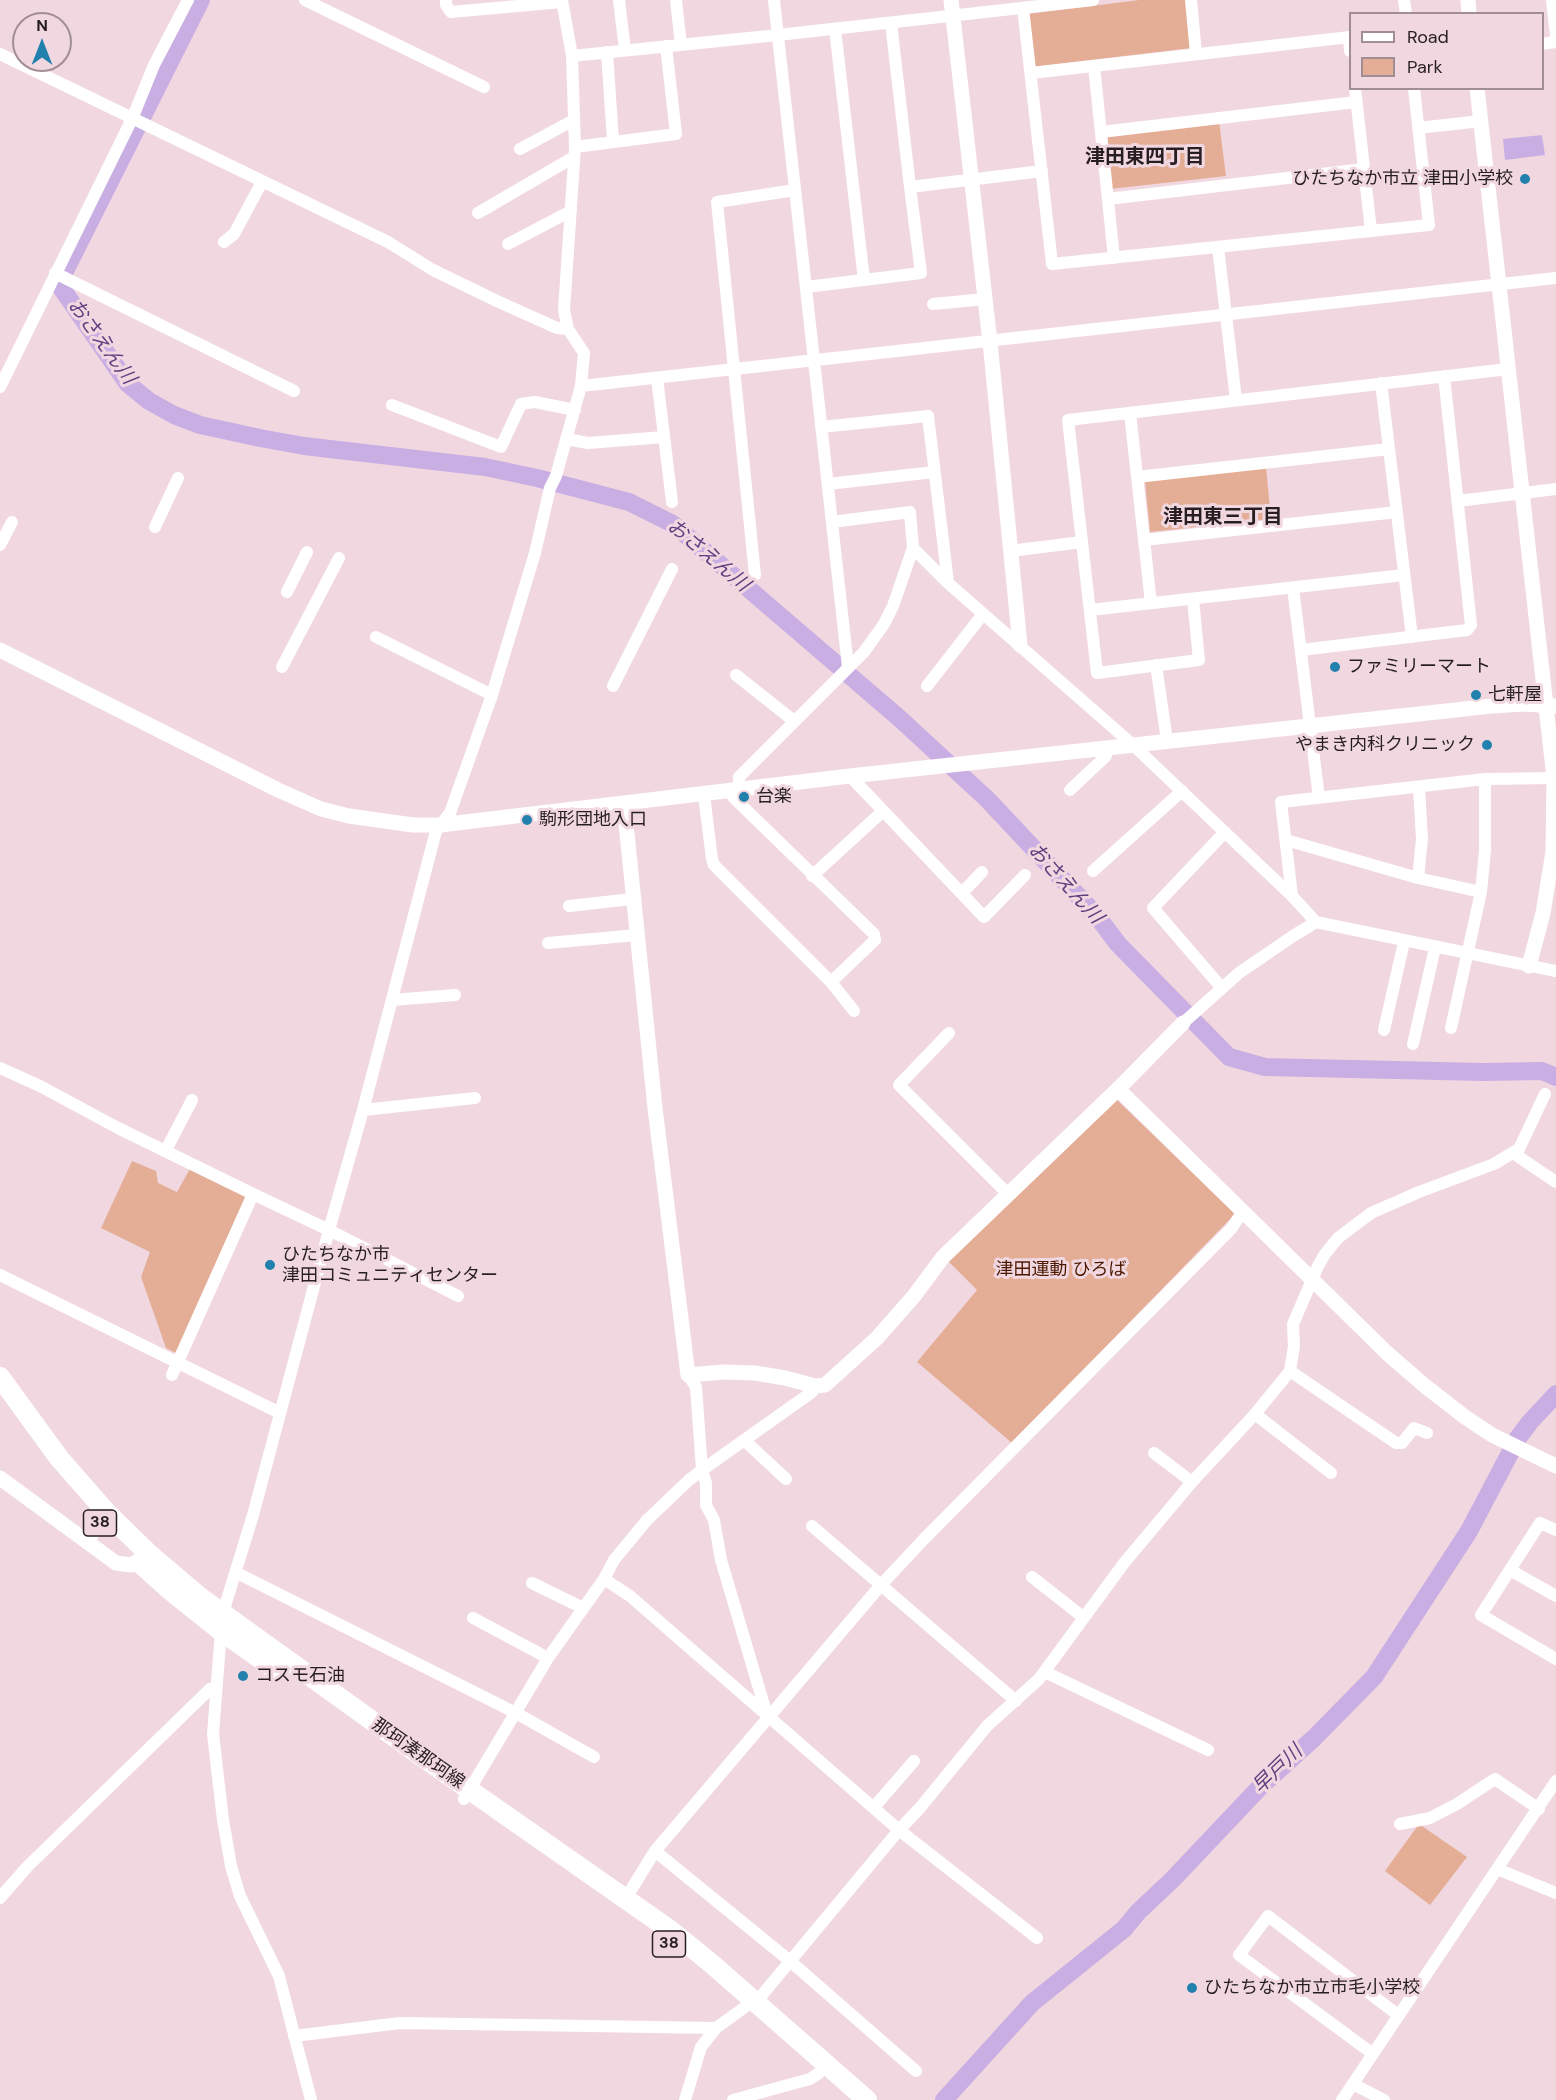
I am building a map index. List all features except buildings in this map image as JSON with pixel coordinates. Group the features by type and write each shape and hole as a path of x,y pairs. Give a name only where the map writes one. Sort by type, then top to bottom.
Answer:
{"main road":[{"name":"那珂湊那珂線","path":"0,1377 58,1458 108,1514 222,1623"},
{"name":"那珂湊那珂線","path":"0,1396 44,1458 100,1524 171,1591 222,1623 467,1795 750,2004"},
{"name":"那珂湊那珂線","path":"467,1795 626,1898 678,1937 823,2069 867,2100"},
{"name":"那珂湊那珂線","path":"823,2069 850,2100"}],"street":[{"path":"0,387 132,119 154,65 188,0"},
{"path":"305,0 484,87"},
{"path":"311,2100 279,1976 240,1896 231,1866 213,1734 222,1623 440,825 450,813 492,695 535,553 550,488 556,476 575,410 581,386 584,353 568,329 564,310 574,120 572,56 562,1 507,3 451,12 446,5 446,0"},
{"path":"620,0 625,51"},
{"path":"676,0 681,45"},
{"path":"774,0 848,667"},
{"path":"951,0 990,342 1020,645"},
{"path":"572,56 1093,0"},
{"path":"1191,0 1196,54"},
{"path":"1552,0 1556,35"},
{"path":"1023,8 1052,264 1429,225 1414,90"},
{"path":"806,288 921,273 891,23"},
{"path":"835,29 864,280"},
{"path":"1030,73 1349,37"},
{"path":"477,213 574,152 613,141 676,134 666,46"},
{"path":"607,52 613,141"},
{"path":"0,54 388,242 433,270 499,302 557,328 568,329"},
{"path":"1094,66 1114,258"},
{"path":"1355,90 1371,231"},
{"path":"1477,90 1522,493 1552,705 1555,778 1553,852 1543,913 1529,966"},
{"path":"1101,132 1356,102"},
{"path":"520,149 574,120"},
{"path":"1418,128 1481,122"},
{"path":"1108,199 1364,169"},
{"path":"910,187 1042,171"},
{"path":"224,242 234,234 262,182"},
{"path":"755,575 717,202 795,190"},
{"path":"508,244 571,210"},
{"path":"1218,247 1236,400"},
{"path":"55,273 294,391"},
{"path":"581,386 1556,278"},
{"path":"933,304 985,299"},
{"path":"1193,599 1199,660 1097,673 1068,420 1508,369"},
{"path":"1301,650 1467,630 1472,625 1444,376"},
{"path":"657,378 672,502"},
{"path":"1381,383 1412,637"},
{"path":"392,405 501,447 521,404 535,402 575,410"},
{"path":"1130,413 1151,603"},
{"path":"821,427 928,416 948,583"},
{"path":"566,439 588,443 664,437"},
{"path":"1137,477 1389,449"},
{"path":"828,484 934,472"},
{"path":"154,527 178,478"},
{"path":"1458,501 1556,489"},
{"path":"831,982 875,940 874,934 734,798 734,791 739,777 864,652 884,624 893,606 913,548 910,512 832,522"},
{"path":"1144,540 1397,512"},
{"path":"0,545 12,522"},
{"path":"1010,551 1082,543"},
{"path":"913,548 948,583 1182,790 1316,922 1404,942 1556,971"},
{"path":"286,592 307,552"},
{"path":"282,667 339,558"},
{"path":"614,686 672,569"},
{"path":"1090,610 1404,575"},
{"path":"1293,588 1319,798"},
{"path":"927,686 983,614"},
{"path":"376,637 492,695"},
{"path":"0,650 278,790 321,808 386,823 440,825 1167,741 1492,706 1552,705"},
{"path":"1156,665 1167,741"},
{"path":"736,675 794,721"},
{"path":"1070,790 1106,756 1106,749"},
{"path":"850,776 984,917 1025,875"},
{"path":"1292,896 1281,802 1485,779 1555,778"},
{"path":"1451,1028 1469,955 1481,892 1485,850 1485,779"},
{"path":"1418,878 1422,839 1419,788"},
{"path":"1093,871 1182,790"},
{"path":"704,795 711,859 714,865 831,982 854,1011"},
{"path":"624,804 655,1108 688,1375 696,1387 702,1470 706,1483 706,1505 714,1520 721,1560 768,1715"},
{"path":"812,876 883,811"},
{"path":"1221,987 1153,908 1225,832"},
{"path":"1286,840 1418,878 1481,892"},
{"path":"962,893 982,872"},
{"path":"569,906 632,899"},
{"path":"688,1375 724,1372 755,1373 815,1386 825,1385 864,1352 914,1296 943,1257 1221,987 1316,922"},
{"path":"548,943 637,935"},
{"path":"1384,1030 1404,942"},
{"path":"1413,1044 1435,948"},
{"path":"392,1000 455,994"},
{"path":"949,1033 899,1085 1008,1194"},
{"path":"0,1068 458,1296"},
{"path":"1118,1089 1311,1280 1425,1386 1492,1435 1556,1466"},
{"path":"685,2100 701,2047 716,2028 762,1995 987,1726 1045,1672 1124,1563 1290,1371 1294,1346 1293,1324 1311,1280 1325,1254 1338,1238 1371,1213 1494,1164 1519,1149 1545,1094"},
{"path":"363,1110 475,1098"},
{"path":"166,1150 192,1100"},
{"path":"1513,1153 1556,1182"},
{"path":"172,1375 253,1194"},
{"path":"626,1898 655,1851 880,1585 1231,1229 1243,1211"},
{"path":"0,1275 280,1413"},
{"path":"1290,1371 1396,1443 1402,1443 1414,1428 1426,1433"},
{"path":"467,1795 548,1658 604,1579 614,1560 647,1520 689,1480 812,1392 815,1386"},
{"path":"1255,1414 1331,1473"},
{"path":"744,1440 786,1479"},
{"path":"1154,1453 1192,1482"},
{"path":"0,1478 116,1563 131,1565 138,1562"},
{"path":"1556,1530 1540,1523 1481,1615 1556,1659"},
{"path":"87,1543 100,1524"},
{"path":"812,1526 1016,1701"},
{"path":"1510,1570 1556,1596"},
{"path":"237,1572 516,1713 594,1757"},
{"path":"1032,1577 1083,1617"},
{"path":"604,1579 630,1596 899,1830 1037,1938"},
{"path":"532,1582 583,1608"},
{"path":"473,1618 548,1658"},
{"path":"1045,1672 1208,1750"},
{"path":"0,1898 27,1868 210,1689 216,1688"},
{"path":"874,1807 914,1761"},
{"path":"1400,1824 1430,1818 1457,1804 1495,1779 1539,1809"},
{"path":"1342,2100 1556,1782"},
{"path":"655,1851 790,1961 916,2071"},
{"path":"1497,1869 1556,1893"},
{"path":"1373,2054 1239,1955 1268,1916 1398,2014"},
{"path":"294,2036 400,2023 716,2028"},
{"path":"733,2100 810,2079 823,2069"},
{"path":"1353,2084 1384,2100"}],"green space":[{"path":"1139,0 1186,0 1191,48 1032,67 1028,14"},
{"path":"1219,121 1226,176 1110,189 1104,135"},
{"path":"1266,467 1271,519 1150,532 1145,480"},
{"name":"津田運動 ひろば","path":"1116,1099 1235,1214 1012,1443 917,1362 977,1290 948,1261"},
{"path":"132,1161 156,1171 158,1183 177,1192 191,1167 249,1193 178,1354 166,1348 141,1277 150,1252 101,1228"},
{"path":"1419,1824 1467,1857 1430,1905 1385,1871"}],"shaded area":[{"path":"1542,135 1545,155 1505,160 1503,139"}],"waterway":[{"name":"おさえん川","path":"201,0 63,275 60,286 128,384 149,401 174,415 200,425 260,438 304,446 485,467 537,478 629,502 673,524 898,717 987,799 1097,916 1118,944 1229,1057 1265,1067 1482,1072 1542,1071 1556,1077"},
{"name":"早戸川","path":"944,2100 1032,2003 1124,1929 1261,1786 1314,1738 1374,1677 1469,1531 1518,1438 1556,1394"}],"place":[{"name":"ひたちなか市立 津田小学校","path":"1525,179"},
{"name":"ファミリーマート","path":"1335,667"},
{"name":"七軒屋","path":"1476,695"},
{"name":"やまき内科クリニック","path":"1487,745"},
{"name":"台楽","path":"744,797"},
{"name":"駒形団地入口","path":"527,820"},
{"name":"ひたちなか市 津田コミュニティセンター","path":"270,1265"},
{"name":"コスモ石油","path":"243,1676"},
{"name":"ひたちなか市立市毛小学校","path":"1192,1988"}],"district":[{"name":"津田東四丁目","path":"1145,158"},
{"name":"津田東三丁目","path":"1223,518"}]}
